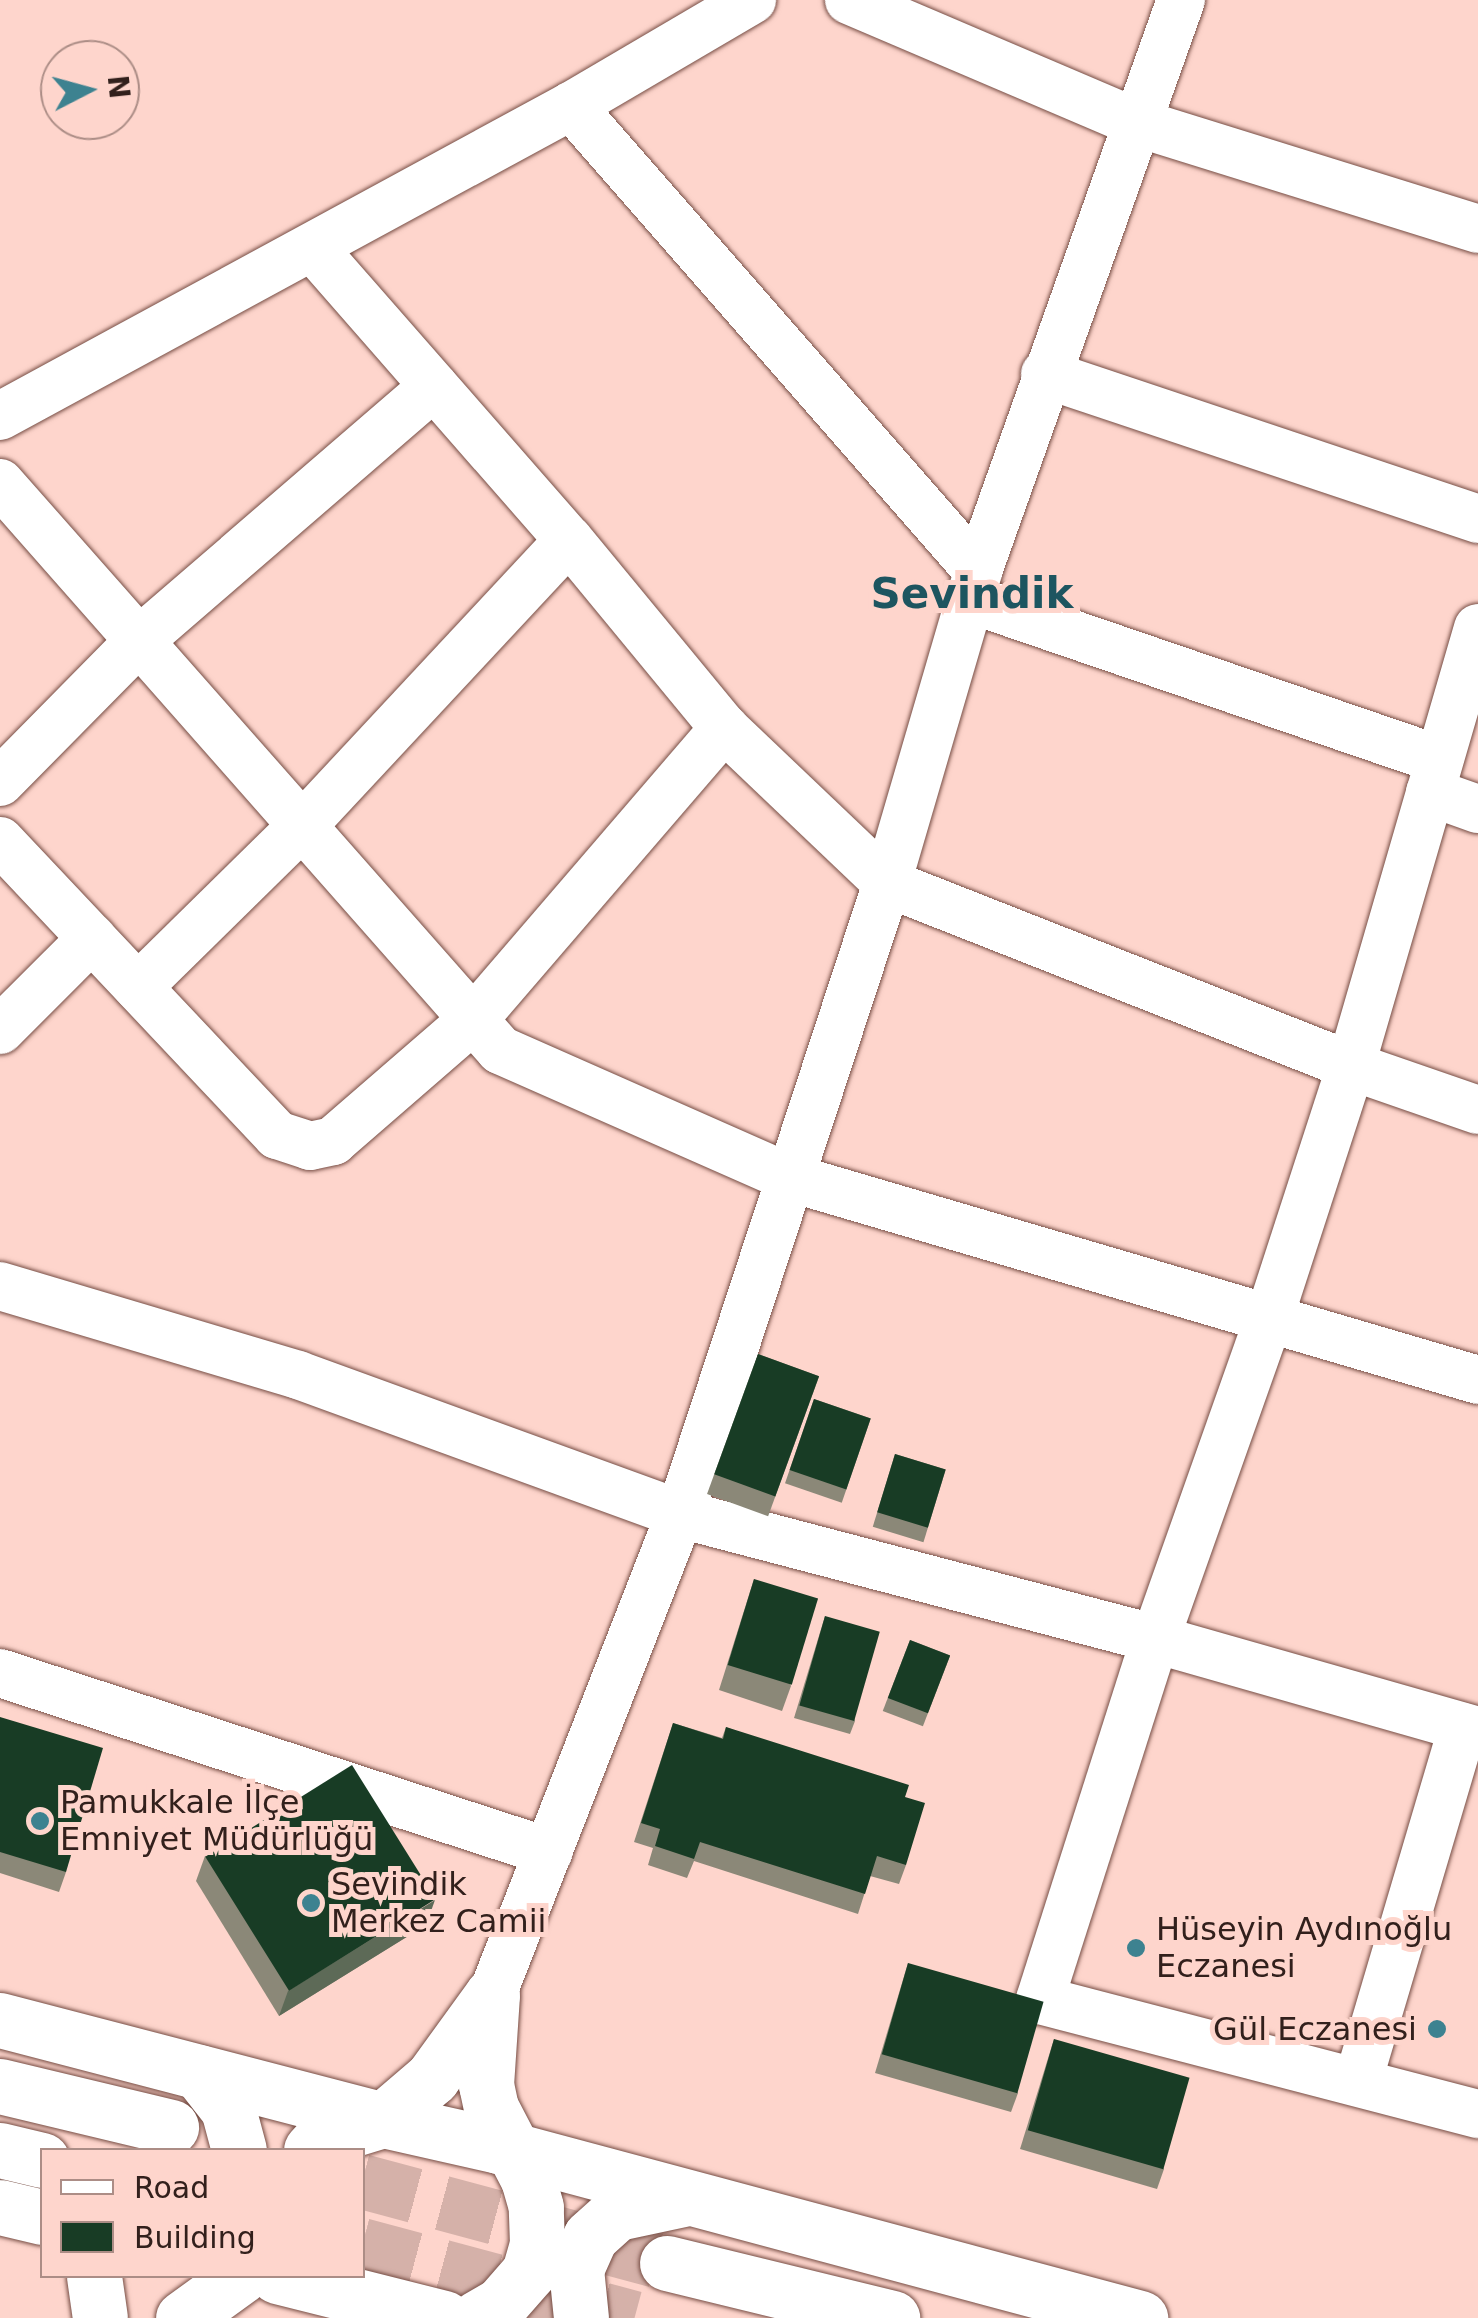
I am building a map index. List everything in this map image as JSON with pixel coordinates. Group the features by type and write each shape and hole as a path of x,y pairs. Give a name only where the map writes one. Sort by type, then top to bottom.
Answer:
{"main road":[{"path":"313,2148 336,2132 383,2120 432,2078 492,1995"},
{"path":"477,2318 502,2304 529,2272 537,2244 536,2207 516,2151 491,2108 486,2085 492,1995"},
{"path":"0,2020 516,2151 1140,2318"},
{"path":"198,2072 228,2109 238,2148"},
{"path":"0,2086 172,2127"},
{"path":"0,2150 40,2160"},
{"path":"582,2318 576,2269 590,2236 616,2213 691,2198"},
{"path":"667,2263 892,2318"},
{"path":"94,2278 100,2318"},
{"path":"183,2318 237,2278"},
{"path":"292,2278 444,2318"}],"street":[{"path":"849,0 1138,123 1478,229"},
{"path":"492,1995 680,1514 888,883 974,585 1044,374 1181,0"},
{"path":"0,416 571,106 730,5"},
{"path":"571,106 974,585 1435,776 1478,809"},
{"path":"313,248 569,540 724,728 888,883 1352,1066 1478,1110"},
{"path":"1044,374 1478,519"},
{"path":"0,782 141,639 434,386"},
{"path":"0,483 500,1050 788,1177 1478,1380"},
{"path":"138,987 304,824 569,540"},
{"path":"1478,628 1352,1066 1270,1316 1155,1639 1040,2000 1478,2114"},
{"path":"0,841 277,1134 310,1146 333,1142 474,1019 724,728"},
{"path":"0,1030 92,938"},
{"path":"0,1286 298,1375 680,1514 1155,1639 1471,1729 1358,2081"},
{"path":"0,1673 548,1852"}],"building":[{"path":"758,1354 819,1376 775,1497 714,1474"},
{"path":"814,1399 871,1419 846,1489 790,1470"},
{"path":"895,1454 946,1469 928,1528 877,1512"},
{"path":"754,1579 818,1599 792,1685 728,1665"},
{"path":"825,1616 880,1632 854,1721 799,1705"},
{"path":"910,1640 950,1655 928,1713 888,1698"},
{"name":"Pamukkale İlçe Emniyet Müdürlüğü","path":"0,1717 103,1748 66,1872 0,1852"},
{"path":"673,1723 723,1739 726,1727 909,1785 905,1797 925,1803 906,1865 877,1856 865,1894 700,1842 694,1859 655,1846 660,1829 641,1823"},
{"name":"Sevindik Merkez Camii","path":"352,1765 436,1899 289,1991 205,1857"},
{"path":"908,1963 1044,2002 1017,2093 882,2054"},
{"path":"1054,2039 1190,2078 1163,2169 1028,2130"}],"tunnel":[{"path":"365,2182 667,2263"},
{"path":"365,2246 634,2318"}],"place":[{"name":"Pamukkale İlçe Emniyet Müdürlüğü","path":"40,1821"},
{"name":"Sevindik Merkez Camii","path":"311,1903"},
{"name":"Hüseyin Aydınoğlu Eczanesi","path":"1136,1948"},
{"name":"Gül Eczanesi","path":"1437,2029"}],"district":[{"name":"Sevindik","path":"972,594"}]}
